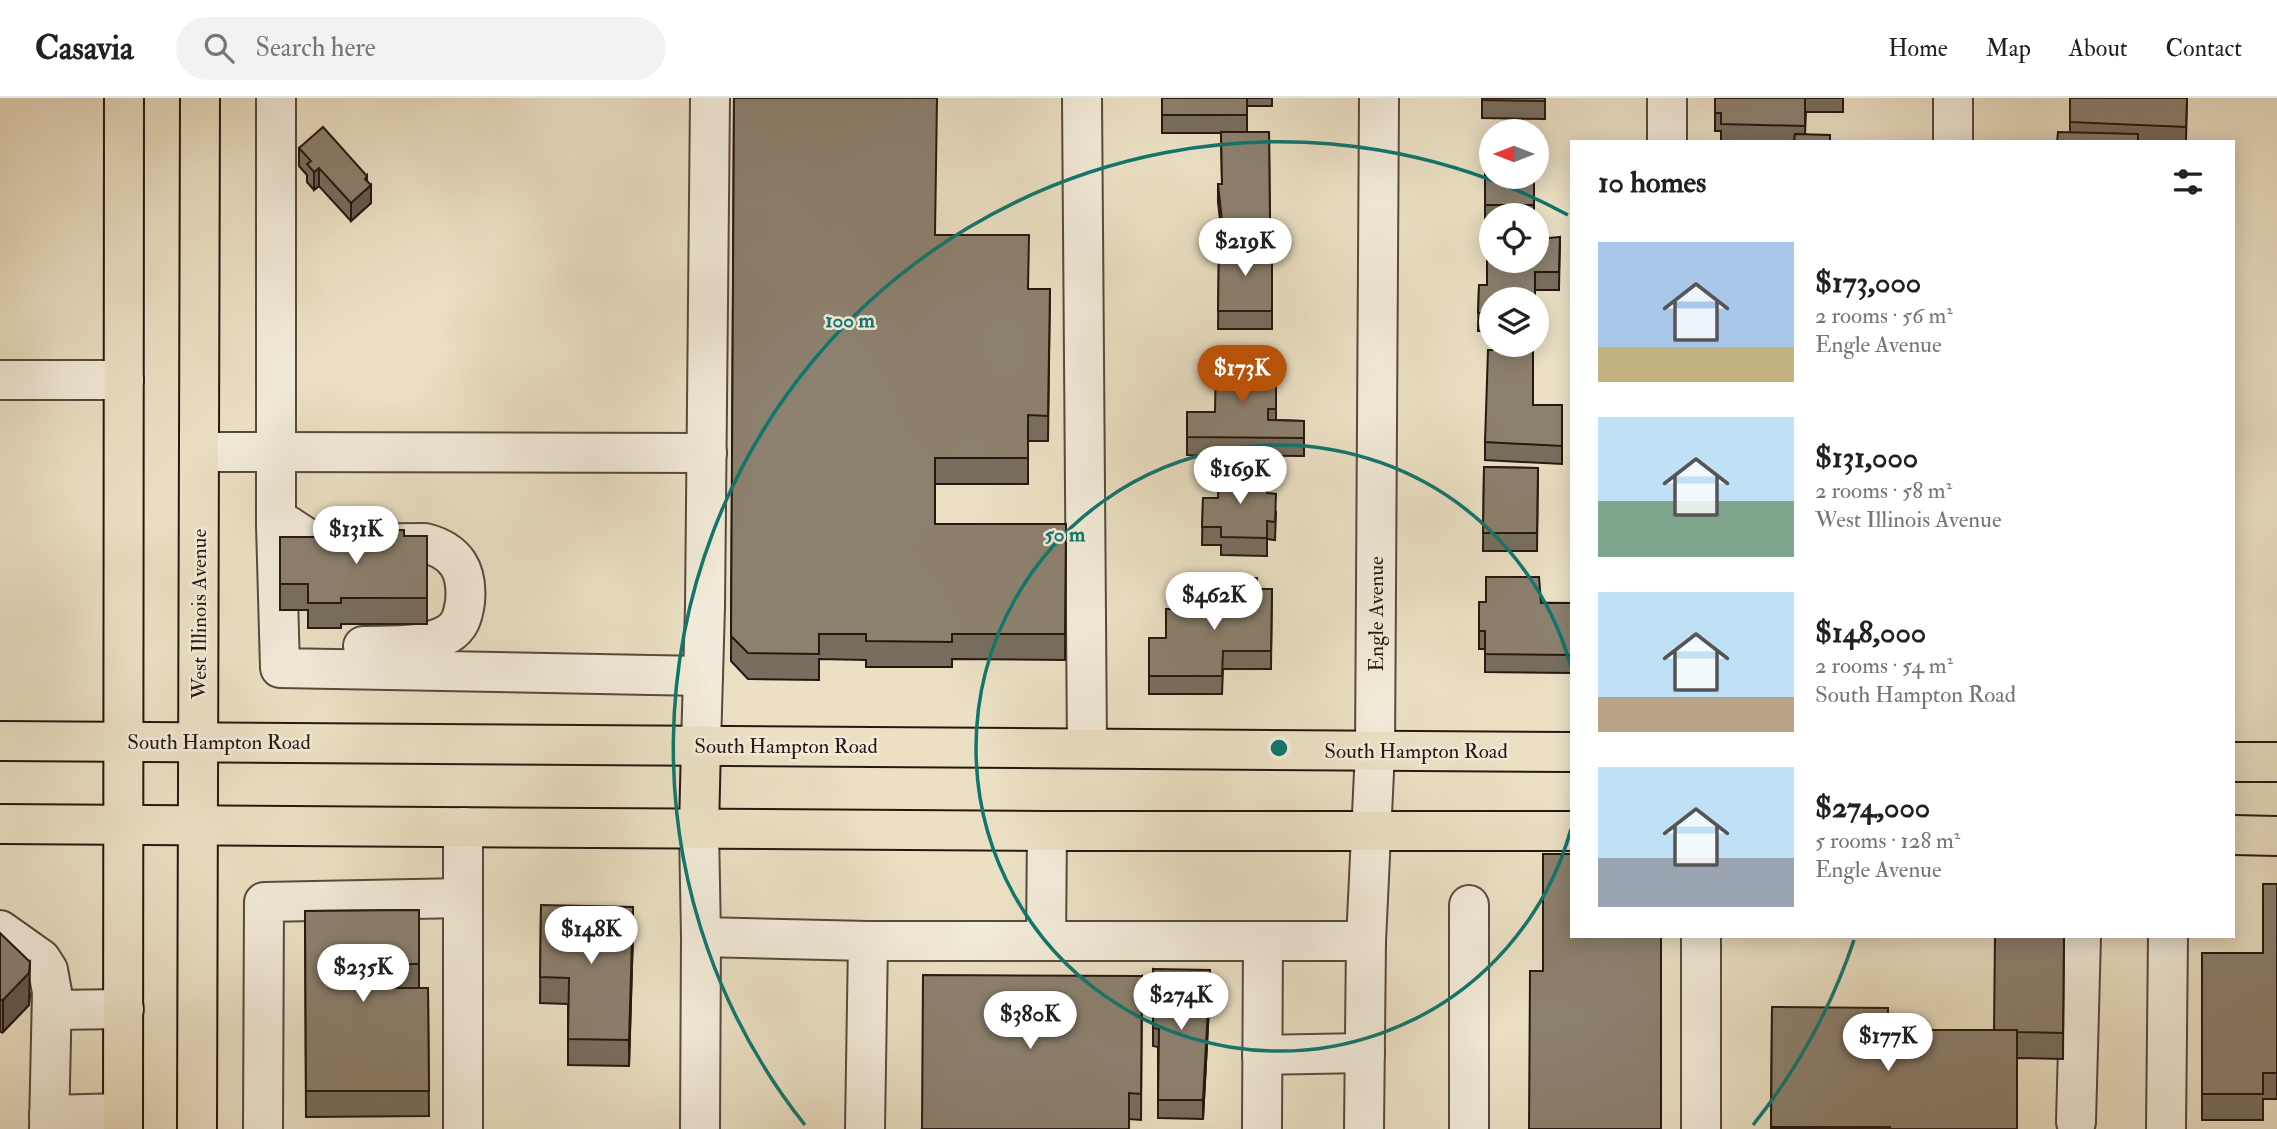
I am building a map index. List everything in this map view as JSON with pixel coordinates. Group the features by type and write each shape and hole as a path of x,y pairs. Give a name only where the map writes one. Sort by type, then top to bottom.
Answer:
{"main road":[{"path":"123,1121 124,98"},
{"name":"West Illinois Avenue","path":"197,1129 200,98"},
{"name":"South Hampton Road","path":"0,741 1570,752"},
{"path":"699,829 701,745"},
{"path":"2235,762 2277,762"},
{"path":"0,824 1047,831 1570,831"},
{"path":"2235,835 2277,836"}],"street":[{"path":"275,98 277,452 282,525 285,668"},
{"path":"701,745 710,98"},
{"path":"1082,98 1087,748"},
{"name":"Engle Avenue","path":"1364,1129 1366,941 1375,751 1379,98"},
{"path":"1667,98 1667,140"},
{"path":"1954,98 1954,140"},
{"path":"0,380 124,380"},
{"path":"200,452 707,453"},
{"path":"282,525 424,524 475,546 480,643 473,672"},
{"path":"282,525 316,544 425,543 442,547 454,558 463,573 466,588 461,622 451,632 436,640 412,644 309,647 285,668"},
{"path":"285,668 703,676"},
{"path":"463,827 463,1129"},
{"path":"699,829 700,1129"},
{"path":"1046,941 1047,831"},
{"path":"263,1129 264,902 463,898"},
{"path":"1469,905 1469,1129"},
{"path":"0,930 41,959 48,970 52,992 49,1122 123,1121"},
{"path":"701,937 868,941 1366,941"},
{"path":"1701,938 1701,1129"},
{"path":"2076,1122 2081,938"},
{"path":"2166,1129 2168,938"},
{"path":"865,1129 868,941"},
{"path":"1262,1129 1263,941"},
{"path":"52,1010 124,1009"},
{"path":"1262,1055 1365,1053"}],"building":[{"path":"734,98 937,98 935,235 1029,235 1028,289 1050,289 1048,416 1028,415 1028,458 935,458 935,524 1066,524 1065,634 952,634 952,642 866,641 866,634 819,634 819,654 748,653 731,636"},
{"path":"1162,98 1247,98 1247,115 1162,115"},
{"path":"1545,98 1545,101 1482,100"},
{"path":"1715,98 1805,98 1805,126 1721,124 1721,113 1715,113"},
{"path":"2070,98 2187,98 2186,127 2070,122"},
{"path":"323,127 367,176 365,179 371,185 351,203 319,168 314,172 307,164 311,161 299,148"},
{"path":"1221,132 1269,132 1270,220 1222,221 1218,184 1222,184"},
{"path":"2058,132 2138,134 2138,140 2057,140"},
{"path":"1795,134 1830,135 1830,140 1794,140"},
{"path":"1485,189 1534,189 1534,203 1485,203"},
{"path":"1560,237 1559,272 1549,272 1549,238"},
{"path":"1219,245 1272,246 1272,311 1218,311"},
{"path":"1487,273 1535,273 1535,287 1479,287 1478,313 1479,285 1487,285"},
{"path":"1488,357 1533,357 1533,405 1562,405 1562,446 1485,442"},
{"path":"1216,359 1268,360 1267,385 1276,385 1276,409 1268,409 1268,420 1304,421 1304,438 1187,437 1187,412 1215,412"},
{"path":"1484,467 1538,468 1537,533 1483,533"},
{"path":"1219,469 1249,469 1249,477 1268,477 1267,493 1276,494 1275,522 1267,521 1267,538 1221,537 1221,527 1202,527 1203,498 1218,498"},
{"path":"390,530 404,530 404,536 427,536 427,598 341,598 341,603 308,603 308,584 280,584 280,537 340,537 340,532 364,532 365,539 390,538"},
{"path":"1486,577 1539,577 1541,603 1570,603 1570,655 1485,654 1485,631 1479,631 1479,602 1486,602"},
{"path":"1220,578 1257,578 1256,589 1272,589 1271,651 1223,651 1222,676 1149,676 1149,638 1166,638 1166,609 1220,609"},
{"path":"1543,854 1570,854 1570,938 1661,938 1661,1129 1529,1129 1530,971 1543,971"},
{"path":"2263,884 2277,884 2277,1073 2263,1073 2263,1094 2202,1094 2202,953 2263,953"},
{"path":"541,905 633,907 629,1040 568,1039 569,978 540,977"},
{"path":"419,910 419,964 369,964 369,988 428,988 429,1091 306,1091 305,911"},
{"path":"0,933 30,962 29,973 3,1000 0,1000"},
{"path":"1995,938 2064,938 2063,1033 1994,1030"},
{"path":"1153,969 1210,970 1203,1100 1158,1100 1159,1029 1153,1028"},
{"path":"923,975 1142,976 1141,1094 1129,1093 1129,1129 922,1129"},
{"path":"1772,1007 1888,1008 1888,1030 2017,1030 2017,1129 1771,1127"}]}
